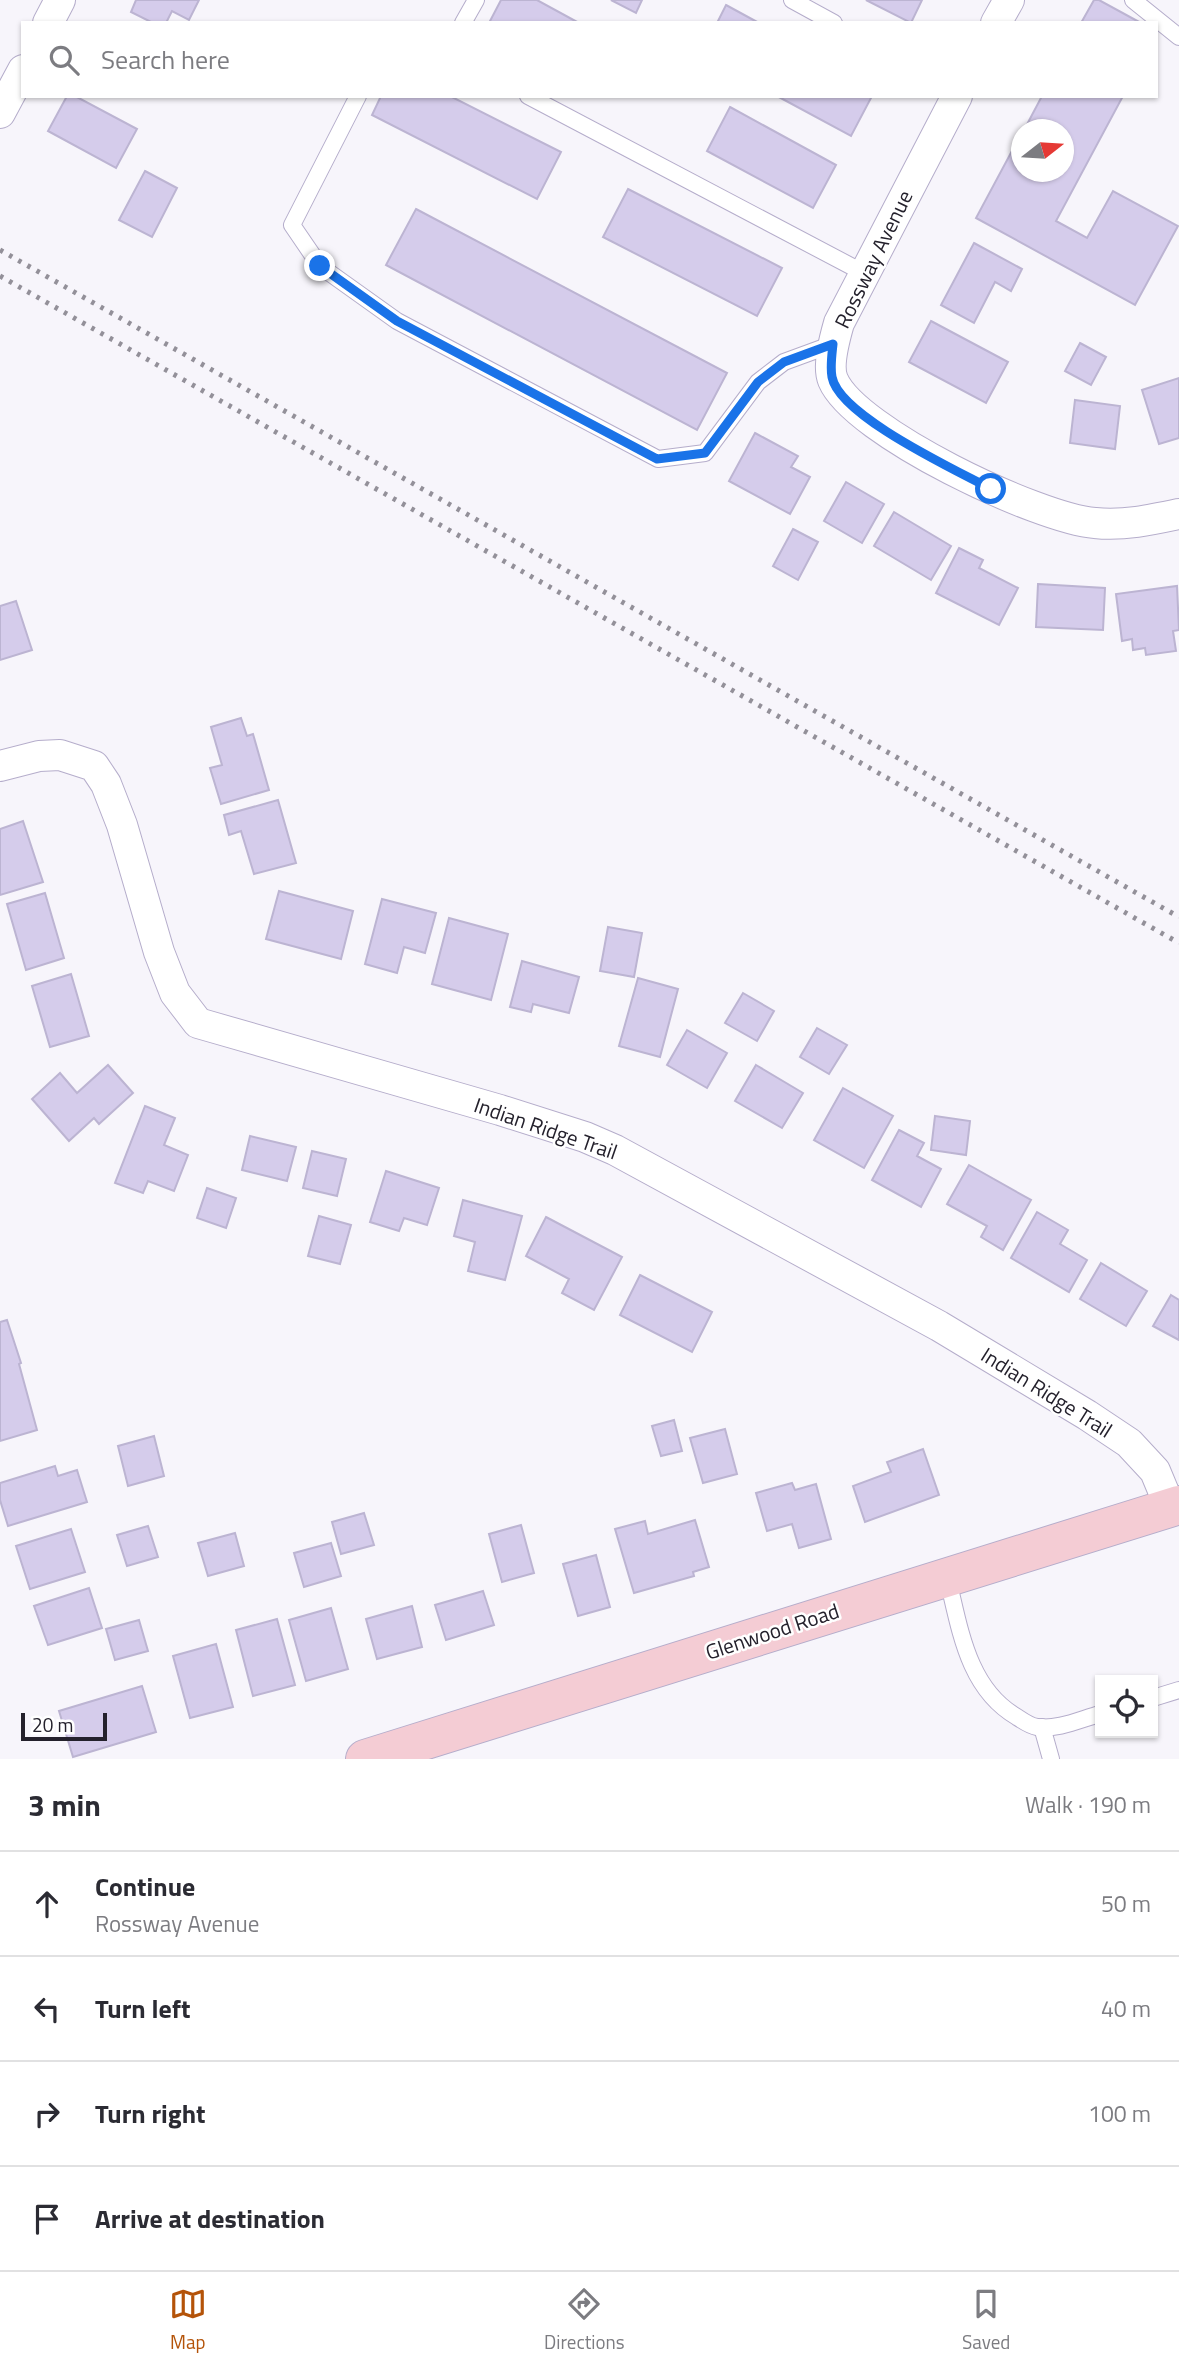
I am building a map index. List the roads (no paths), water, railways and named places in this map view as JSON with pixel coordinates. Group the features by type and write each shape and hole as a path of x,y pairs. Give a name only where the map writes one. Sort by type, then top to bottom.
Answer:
{"street":[{"path":"49,21 60,0"},
{"path":"997,21 1009,0"},
{"path":"0,113 21,74"},
{"name":"Rossway Avenue","path":"956,98 839,323 833,344 832,378 844,396 859,411 913,447 991,489 1052,513 1093,523 1129,523 1179,514"},
{"name":"Indian Ridge Trail","path":"0,766 60,755 94,766 106,785 122,825 159,952 175,993 198,1023 512,1114 585,1137 615,1150 939,1326 1098,1422 1129,1443 1155,1471 1175,1506"},
{"name":"Glenwood Road","path":"365,1759 1175,1506"}],"lane":[{"path":"464,21 476,0"},
{"path":"792,0 830,21"},
{"path":"1133,0 1179,37"},
{"path":"357,98 292,225 320,266 397,321 657,459 705,453 758,382 784,362 833,344"},
{"path":"532,98 864,274"},
{"path":"947,1576 965,1647 975,1674 1007,1711 1035,1727 1059,1726 1095,1715"},
{"path":"1158,1696 1179,1690"},
{"path":"1042,1727 1051,1759"}],"railway":[{"path":"0,250 1179,917"},
{"path":"0,276 1179,943"}]}
